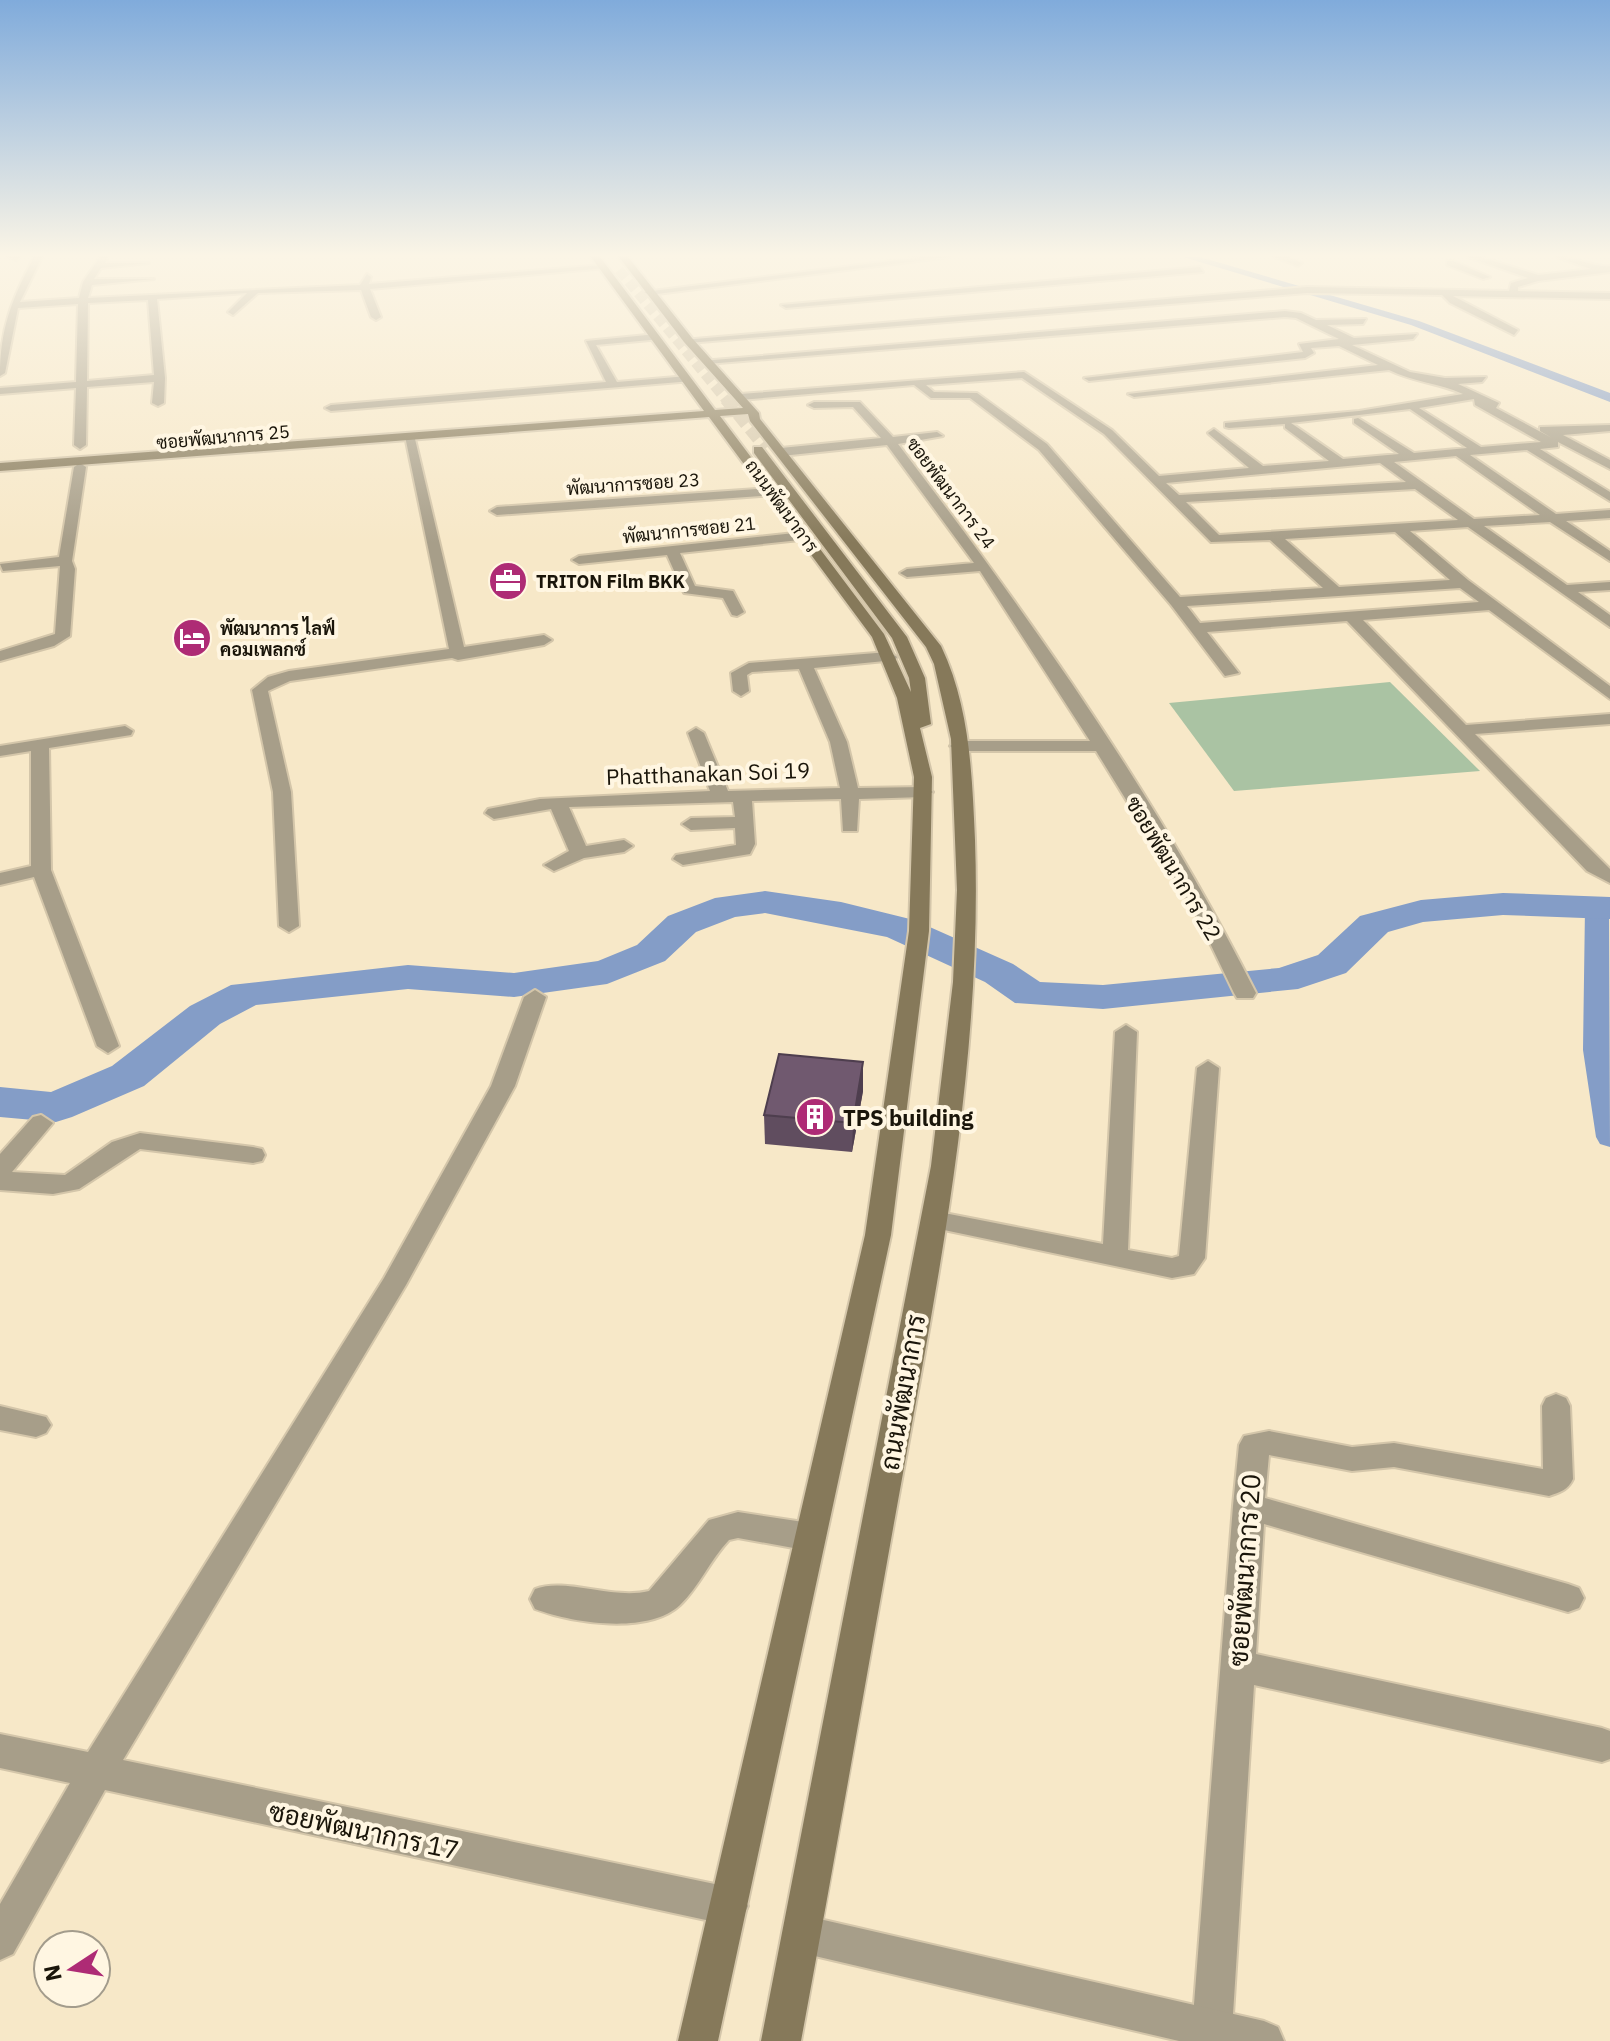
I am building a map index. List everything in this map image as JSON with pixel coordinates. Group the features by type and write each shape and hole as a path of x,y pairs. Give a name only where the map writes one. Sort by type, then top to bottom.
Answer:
{"main road":[{"name":"ถนนพัฒนาการ","path":"668,352 710,410 765,449 933,646 947,675 958,741 966,846 961,988 934,1220 781,2041"},
{"name":"ถนนพัฒนาการ","path":"698,2041 878,1235 919,931 923,785 922,705 906,651 889,622 765,449 742,404 699,352"},
{"name":"ซอยพัฒนาการ 25","path":"0,462 396,428 710,410 742,404"},
{"name":"ซอยพัฒนาการ 25","path":"0,474 409,439 599,418"},
{"name":"ซอยพัฒนาการ 25","path":"0,462 449,434"},
{"name":"ถนนพัฒนาการ","path":"765,449 771,492 865,617 889,657 911,718 923,785"}],"street":[{"path":"0,373 4,352"},
{"path":"80,445 82,352"},
{"path":"157,352 158,403"},
{"path":"595,352 613,385"},
{"path":"707,361 815,352"},
{"path":"1089,378 1308,352"},
{"path":"1359,352 1413,376 1445,381 1482,379"},
{"path":"1134,394 1390,367"},
{"path":"742,404 916,382 1024,375 1108,432 1211,538 1610,514"},
{"path":"1292,391 1413,376"},
{"path":"0,391 160,378"},
{"path":"331,408 688,379"},
{"path":"1154,480 1532,449 1554,444 1445,381"},
{"path":"916,382 934,396 973,395 1043,447 1176,602 1231,673"},
{"path":"1229,425 1370,413 1477,399 1610,465"},
{"name":"ซอยพัฒนาการ 24","path":"814,405 856,404 890,441 984,566"},
{"path":"1415,410 1481,452"},
{"path":"1358,421 1413,458"},
{"path":"1289,426 1342,464"},
{"path":"1550,433 1610,428"},
{"path":"1214,433 1261,471"},
{"name":"ซอยพัฒนาการ 24","path":"765,449 937,436"},
{"path":"409,439 458,655"},
{"path":"1532,449 1610,497"},
{"path":"1459,453 1610,557"},
{"path":"1383,460 1610,622"},
{"path":"0,656 49,643 62,636 68,569 65,561 80,467"},
{"path":"1174,499 1418,485"},
{"name":"พัฒนาการซอย 23","path":"497,511 771,492"},
{"path":"1399,528 1463,583 1610,694"},
{"name":"พัฒนาการซอย 21","path":"579,560 804,536"},
{"path":"1274,536 1335,591"},
{"path":"672,551 689,590 728,594 737,612"},
{"path":"3,567 65,561"},
{"path":"907,573 984,566"},
{"name":"ซอยพัฒนาการ 22","path":"984,566 1204,910 1244,991"},
{"path":"1176,602 1463,583"},
{"path":"1565,589 1610,586"},
{"path":"1197,628 1493,605"},
{"path":"1351,616 1594,867 1610,877"},
{"path":"289,926 282,792 260,690 274,680 289,676 458,655 544,640"},
{"path":"741,691 741,671 889,657"},
{"path":"804,663 845,756 851,794 850,827"},
{"path":"1464,730 1610,719"},
{"path":"0,751 125,731"},
{"path":"696,733 721,797"},
{"path":"958,741 1099,746"},
{"path":"40,746 41,870 108,1046"},
{"name":"Phatthanakan Soi 19","path":"494,813 558,803 851,794 923,785"},
{"path":"683,859 743,850 746,844 742,796"},
{"path":"558,803 579,853"},
{"path":"691,824 744,822"},
{"path":"554,865 579,853 624,846"},
{"path":"0,879 41,870"},
{"path":"0,1941 95,1773 393,1285 503,1086 535,997"},
{"path":"1115,1257 1126,1032"},
{"path":"934,1220 1172,1268 1189,1263 1208,1068"},
{"path":"0,1170 41,1123"},
{"path":"0,1181 71,1183 131,1142 253,1155"},
{"name":"ซอยพัฒนาการ 20","path":"1212,2030 1248,1506 1256,1443 1352,1459 1394,1455 1556,1481 1556,1406"},
{"path":"0,1418 36,1425"},
{"path":"1248,1506 1568,1598"},
{"path":"546,1599 638,1610 656,1607 670,1594 708,1540 720,1529 738,1525 810,1537"},
{"path":"1238,1666 1602,1745"},
{"name":"ซอยพัฒนาการ 17","path":"0,1751 729,1906"},
{"path":"802,1934 1264,2041"}],"green space":[{"path":"1390,682 1480,771 1234,791 1169,703"}],"building":[{"path":"779,1054 863,1062 853,1123 764,1115"}],"waterway":[{"path":"1491,352 1610,398"},
{"path":"0,1102 56,1107 128,1076 205,1015 246,994 408,977 514,985 607,972 651,953 682,924 728,906 765,902 841,914 900,928 999,973 1030,994 1103,997 1284,980 1332,964 1374,924 1421,911 1503,904 1610,908"},
{"path":"1597,908 1596,1050 1610,1137"}],"tunnel":[{"path":"687,352 727,401"},
{"path":"726,399 766,448"}],"place":[{"name":"TRITON Film BKK","path":"508,581"},
{"name":"พัฒนาการ ไลฟ์ คอมเพลกซ์","path":"192,638"},
{"name":"TPS building","path":"815,1117"}]}
